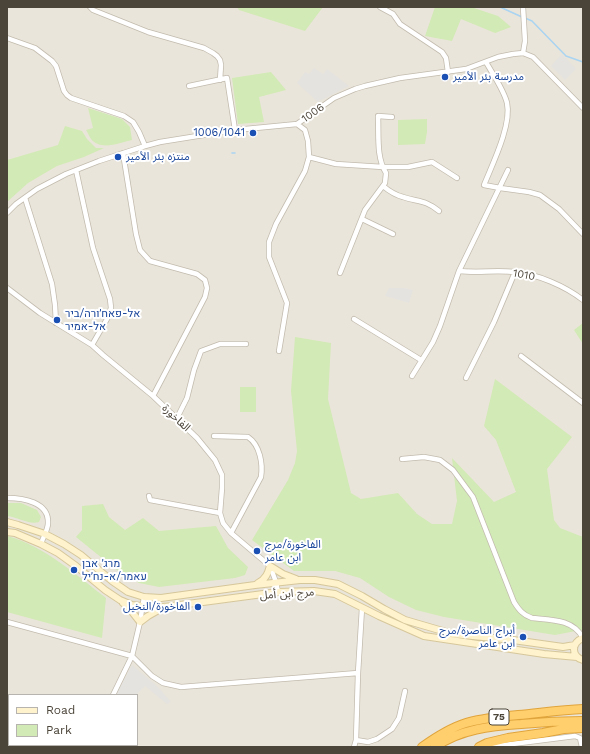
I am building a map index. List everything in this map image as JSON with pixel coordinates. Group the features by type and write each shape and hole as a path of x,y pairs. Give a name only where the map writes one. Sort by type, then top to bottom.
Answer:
{"highway":[{"name":"75","path":"422,747 437,736 466,723 564,710 583,710"},
{"name":"75","path":"438,746 458,735 480,728 547,721 583,720"},
{"path":"438,746 452,728"},
{"path":"479,747 487,743 508,738 564,729 583,728"}],"street":[{"path":"90,7 93,10 148,32 204,48 213,53 218,56 220,60 220,80"},
{"path":"380,7 393,14 400,24 442,52 446,58 448,72"},
{"path":"523,7 525,41 523,53 533,57 583,108"},
{"path":"7,38 34,48 52,61 56,66 64,91 71,98 124,116 133,122 140,132 145,146"},
{"name":"1006","path":"7,213 16,204 37,189 66,174 99,161 145,146 160,142 235,130 297,124 334,98 355,89 400,78 466,69 498,57 523,53"},
{"path":"486,62 504,94 507,104 507,117 505,131 484,186 529,192 540,195 559,209 583,234"},
{"path":"189,86 227,78 235,130"},
{"path":"340,273 365,210 385,183 386,173 382,167 379,153 378,116 392,118"},
{"path":"279,351 287,303 268,257 269,242 276,224 305,171 309,157 308,141 305,130 297,124"},
{"path":"123,153 140,250 150,261 197,274 205,280 207,288 205,297 153,396"},
{"path":"309,157 336,164 382,167 408,168 432,162 457,178"},
{"path":"76,170 93,248 110,299 111,308 107,319 92,345"},
{"path":"412,376 433,342 459,271 508,170"},
{"path":"383,186 402,197 426,202 434,206 439,211"},
{"path":"25,198 52,284 56,305 56,323"},
{"path":"362,219 393,234"},
{"name":"1010","path":"459,271 515,272 531,274 548,280 577,295 583,300"},
{"path":"466,378 494,322 515,272"},
{"name":"الفاخورة","path":"7,288 40,313 92,345 153,396 198,438 215,460 222,475 220,512"},
{"path":"354,319 422,360"},
{"path":"177,418 187,398 194,370 201,351 220,344 246,344"},
{"path":"521,356 583,403"},
{"path":"214,436 248,437 256,446 261,462 261,477 231,533"},
{"path":"402,459 424,457 440,460 453,470 473,497 514,602 520,611 526,616 532,618 569,624 580,632 583,638 577,641 574,652 580,659"},
{"path":"149,496 150,500 220,512 223,523 231,533 270,566 282,574 300,580"},
{"path":"7,498 21,498 34,502 43,508 47,515 48,522 47,530 41,544"},
{"name":"مرج ابن أمل","path":"7,522 44,534 64,544 81,555 112,581 128,592 144,597 161,598 276,582 315,580 338,584 405,620 453,634 563,647 575,645"},
{"name":"مرج ابن أمل","path":"7,532 15,533 58,553 105,590 120,600 132,605 164,607 278,592 314,591 335,594 396,625 424,636 580,659"},
{"path":"270,566 278,592"},
{"path":"255,585 264,580 270,566"},
{"path":"113,694 132,656 144,597"},
{"path":"120,600 129,608 140,622"},
{"path":"140,622 164,607"},
{"path":"354,747 356,740 362,608"},
{"path":"7,622 132,656 152,676 163,683 181,687 358,673"},
{"path":"356,740 368,742 377,739 392,730 399,718 405,691"},
{"path":"489,747 575,736 580,738 582,747"}],"shaded area":[{"path":"7,7 583,7 583,747 7,747"},
{"path":"562,54 576,69 565,80 551,66"},
{"path":"314,68 323,74 327,69 349,86 318,102 297,83 305,72 309,74"},
{"path":"389,288 405,288 413,290 409,303 385,296"},
{"path":"132,665 158,687 171,702 167,704 145,686 137,694 117,694"}],"green space":[{"path":"237,7 323,7 305,31 239,10"},
{"path":"435,7 471,7 498,16 511,27 495,33 461,19 452,41 425,36"},
{"path":"271,72 286,90 259,97 264,122 238,124 232,78"},
{"path":"88,108 122,119 130,127 132,140 110,145 100,145 95,143 86,130 93,128"},
{"path":"427,119 425,144 398,145 398,120"},
{"path":"65,126 82,131 87,139 96,148 104,148 84,157 57,166 28,183 7,202 7,160 58,145"},
{"path":"583,323 583,344 574,330"},
{"path":"295,337 331,343 328,399 351,493 361,499 398,493 417,514 432,524 452,524 457,501 452,458 494,502 516,492 496,440 484,426 495,379 572,437 547,469 554,520 560,528 583,537 583,631 581,630 555,635 444,617 416,610 389,597 360,578 335,571 294,571 252,540 288,480 295,463 297,451 291,391"},
{"path":"240,387 256,387 256,412 240,412"},
{"path":"7,503 21,503 37,510 41,517 39,522 27,522 7,516"},
{"path":"103,504 109,517 125,530 143,518 159,531 216,526 228,548 248,567 245,575 235,578 159,587 139,583 118,571 76,537 82,530 82,506"},
{"path":"7,536 34,547 60,562 106,598 102,638 7,612"}],"waterway":[{"path":"500,7 522,17"},
{"path":"525,18 532,21 566,56 583,62"}],"place":[{"name":"مدرسة بئر الأمير","path":"445,77"},
{"name":"1006/1041","path":"253,133"},
{"name":"منتزه بئر الأمير","path":"118,157"},
{"name":"אל-פאח׳ורה/ביר אל-אמיר","path":"57,320"},
{"name":"الفاخورة/مرج ابن عامر","path":"257,551"},
{"name":"מרג׳ אבן עאמר/א-נח׳יל","path":"74,570"},
{"name":"الفاخورة/النخيل","path":"198,607"},
{"name":"أبراج الناصرة/مرج ابن عامر","path":"523,637"}]}
